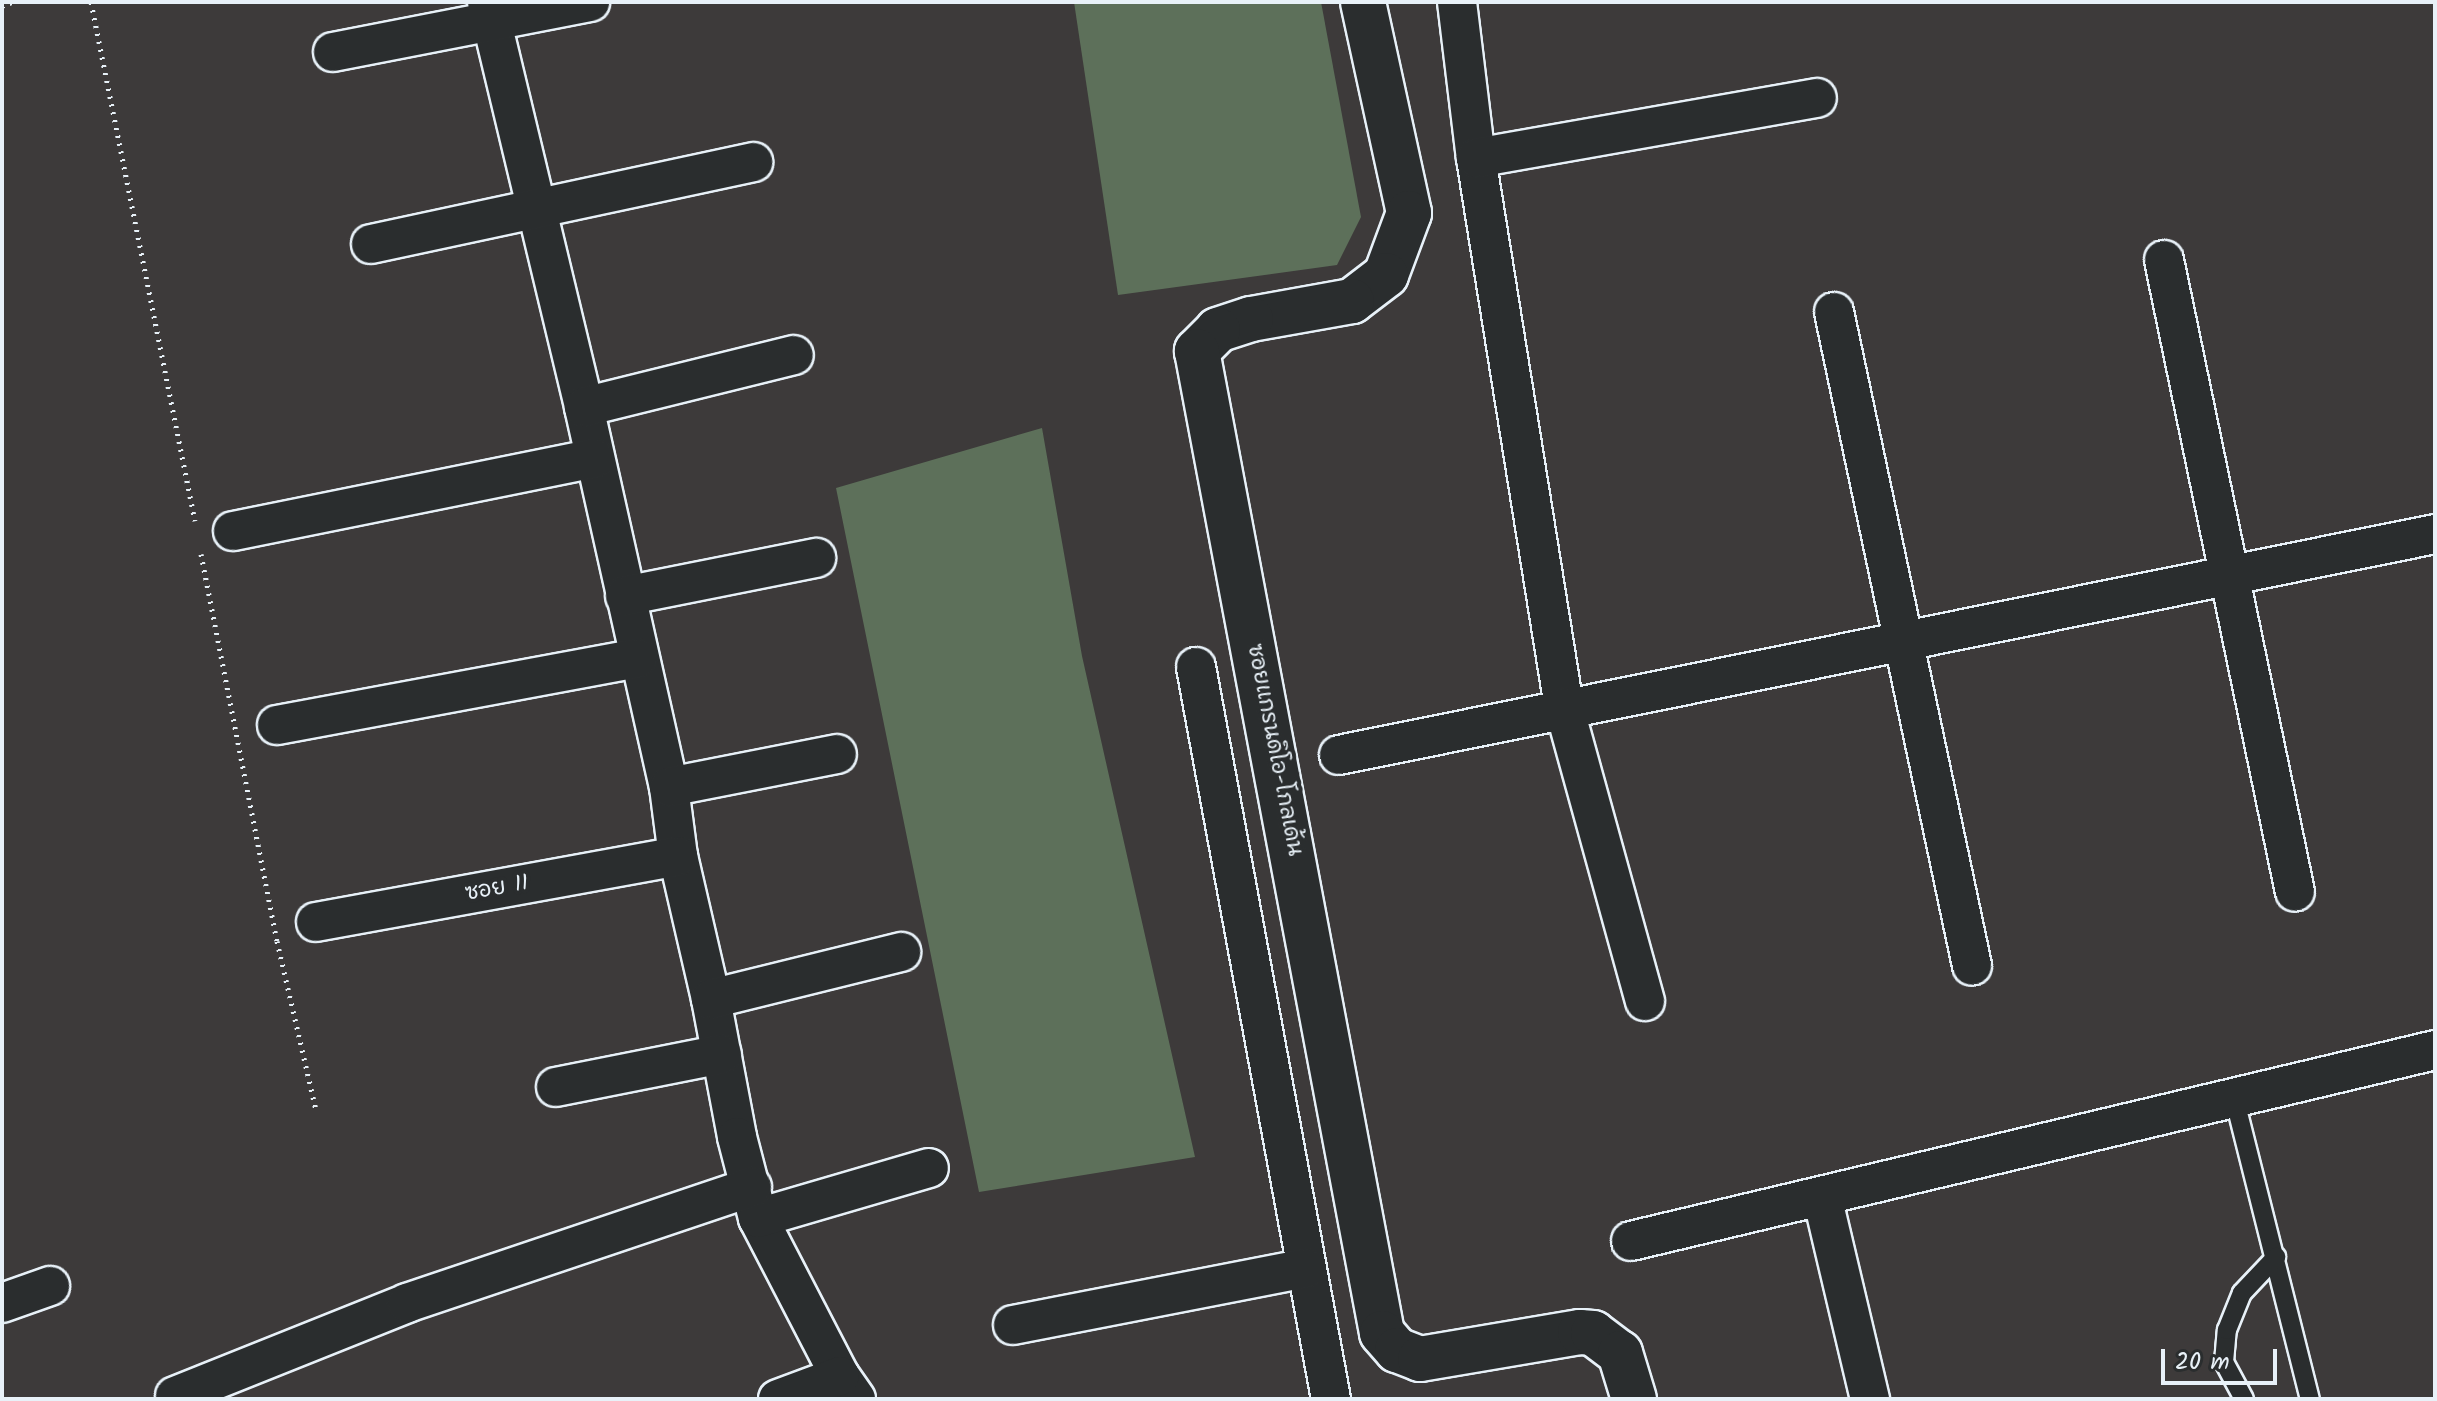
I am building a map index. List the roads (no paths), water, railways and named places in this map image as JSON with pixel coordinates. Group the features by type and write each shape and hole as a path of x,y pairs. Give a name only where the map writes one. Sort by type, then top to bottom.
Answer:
{"street":[{"path":"333,52 488,12 590,2"},
{"name":"ซอยแกรนดิโอ-โกลเด้น","path":"1363,2 1409,213 1386,275 1352,301 1251,319 1218,330 1197,351 1382,1333 1397,1350 1420,1359 1580,1332 1593,1333 1620,1353 1634,1399"},
{"path":"1457,2 1476,158 1564,707 1645,1001"},
{"path":"488,12 584,407 669,787 678,856 711,999 737,1137 755,1203 848,1388 778,1399"},
{"path":"1476,158 1817,98"},
{"path":"371,244 753,162"},
{"path":"2164,260 2232,576 2295,892"},
{"path":"1834,312 1972,966"},
{"path":"584,407 794,355"},
{"path":"233,531 595,458"},
{"path":"1339,755 1564,707 1905,642 2435,534"},
{"path":"625,596 816,558"},
{"path":"277,725 638,658"},
{"path":"1196,667 1331,1399"},
{"path":"669,787 837,754"},
{"name":"ซอย 11","path":"316,922 678,856"},
{"path":"711,999 901,952"},
{"path":"1631,1241 2435,1050"},
{"path":"556,1087 722,1054"},
{"path":"175,1396 407,1303 755,1203 929,1168"},
{"path":"1822,1196 1870,1399"},
{"path":"1013,1325 1307,1268"},
{"path":"2,1303 50,1286"}],"lane":[{"path":"2234,1097 2310,1399"},
{"path":"2244,1399 2224,1362 2227,1330 2242,1293 2276,1257"}]}
